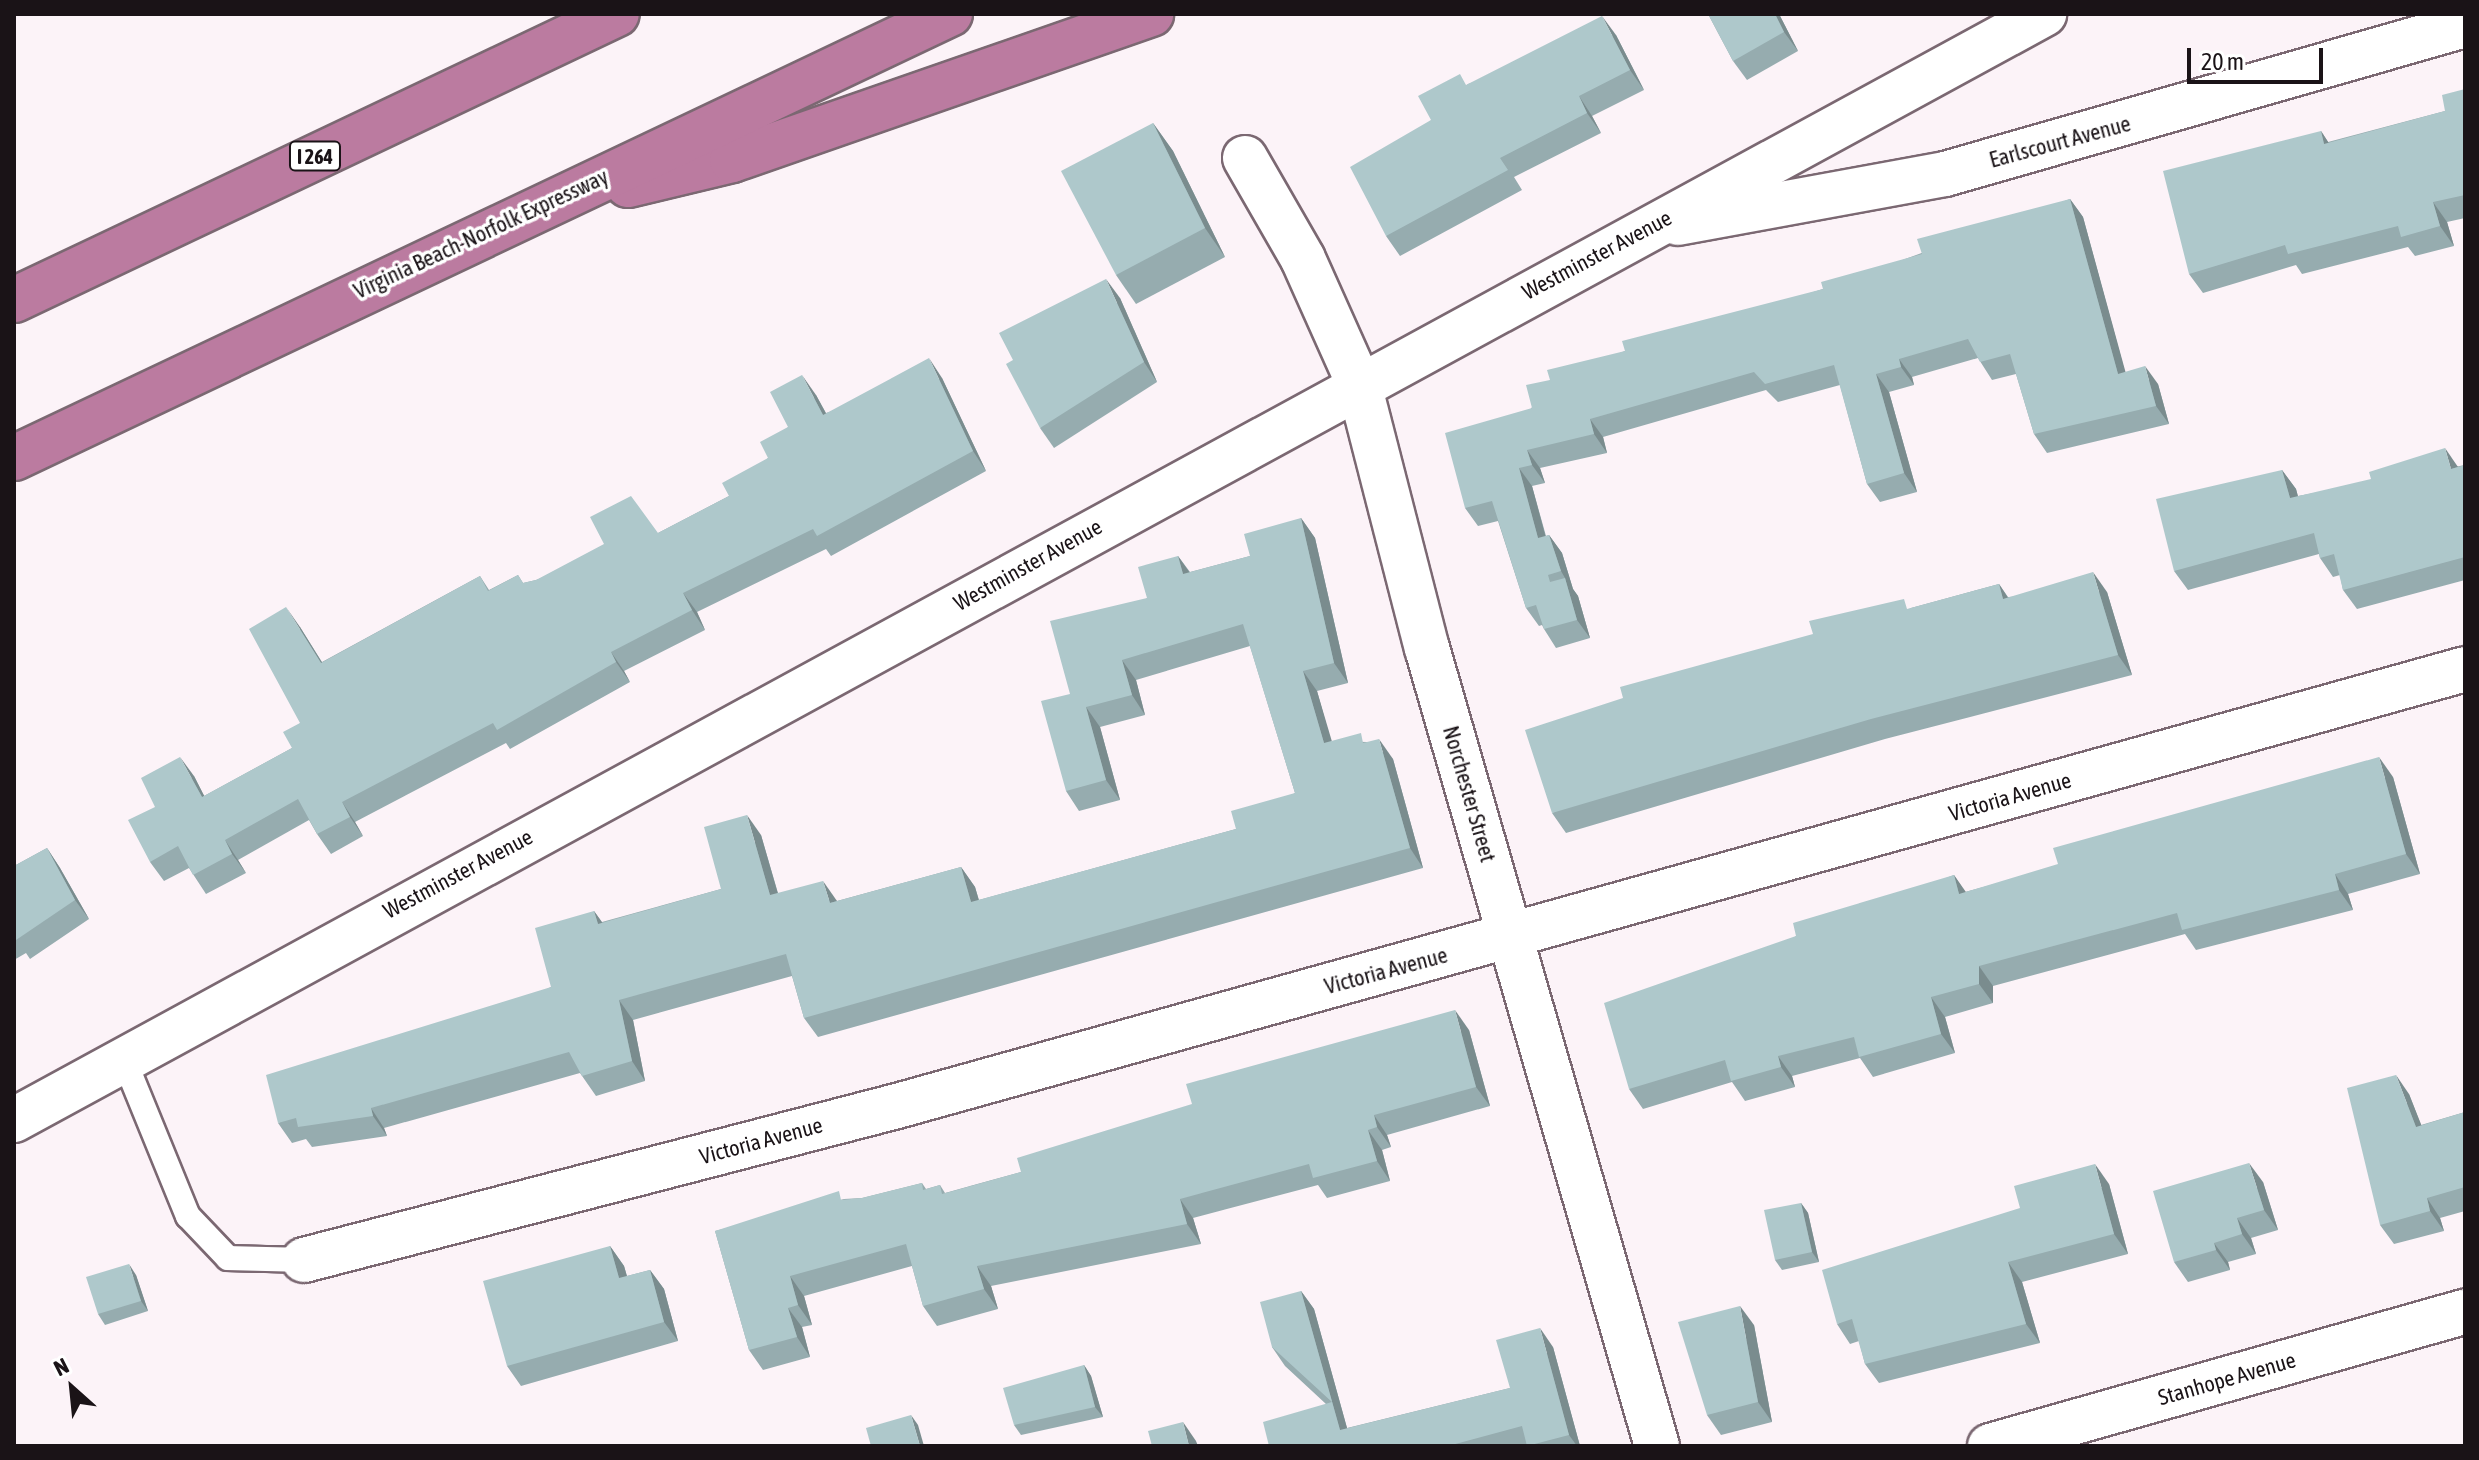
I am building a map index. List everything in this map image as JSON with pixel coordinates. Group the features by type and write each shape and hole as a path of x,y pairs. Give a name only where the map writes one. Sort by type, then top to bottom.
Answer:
{"highway":[{"path":"489,74 584,14"},
{"name":"I 264","path":"14,300 617,14"},
{"name":"Virginia Beach-Norfolk Expressway","path":"14,458 532,208 950,14"},
{"path":"532,208 732,160 1151,14"}],"street":[{"name":"Westminster Avenue","path":"14,1120 123,1057 2044,14"},
{"name":"Earlscourt Avenue","path":"1648,227 1945,174 2465,25"},
{"name":"Norchester Street","path":"1245,158 1303,259 1359,384 1510,937 1657,1446"},
{"name":"Victoria Avenue","path":"304,1260 1510,937 2465,669"},
{"name":"Stanhope Avenue","path":"1990,1446 2465,1312"}],"lane":[{"path":"123,1057 188,1216 228,1258 304,1260"}],"building":[{"path":"1708,14 1775,14 1784,32 1733,61"},
{"path":"1602,16 1630,70 1579,96 1587,113 1500,158 1508,170 1386,236 1350,167 1431,120 1418,96 1460,74 1466,85"},
{"path":"2465,89 2465,195 2433,202 2440,226 2401,237 2398,226 2288,254 2285,245 2189,274 2163,171 2321,131 2324,144 2445,111 2442,95"},
{"path":"1153,123 1205,228 1116,275 1061,171"},
{"path":"2070,199 2118,374 2145,366 2156,406 2034,434 2010,354 1980,362 1968,339 1899,359 1901,367 1876,374 1904,473 1867,484 1834,365 1765,384 1754,372 1590,419 1594,434 1527,450 1532,465 1519,468 1538,538 1549,535 1561,571 1548,575 1550,582 1565,578 1577,620 1544,629 1536,605 1526,608 1492,501 1465,508 1445,433 1532,408 1526,385 1550,380 1547,370 1625,351 1622,341 1823,289 1821,282 1922,254 1917,239"},
{"path":"1106,279 1144,362 1040,428 1006,364 1013,360 999,333"},
{"path":"929,358 973,451 817,536 813,529 683,593 692,610 611,652 616,662 497,730 493,723 342,802 350,817 317,834 298,799 225,840 232,854 193,875 178,846 150,862 128,820 155,807 141,778 180,757 202,797 292,748 283,732 300,723 249,629 286,607 321,663 480,576 488,591 518,575 523,583 536,580 604,544 590,517 631,496 658,533 729,496 722,483 768,458 760,442 788,427 770,392 802,375 823,415"},
{"path":"2445,448 2451,469 2465,465 2465,557 2343,590 2334,554 2320,558 2314,533 2174,571 2156,499 2282,470 2290,498 2371,479 2369,472"},
{"path":"1301,518 1334,663 1303,671 1324,743 1361,733 1363,743 1379,739 1410,848 804,1018 786,954 619,1000 632,1061 582,1076 569,1052 371,1108 373,1116 298,1127 296,1118 278,1123 266,1075 551,987 535,928 594,911 598,924 721,889 704,827 747,815 770,895 823,881 830,903 961,867 971,902 1236,829 1231,811 1295,793 1243,624 1122,660 1132,695 1086,707 1106,780 1066,791 1041,701 1070,694 1050,621 1147,598 1138,567 1178,556 1183,574 1250,556 1244,534"},
{"path":"2093,572 2118,655 1871,719 1552,813 1525,730 1623,698 1620,687 1813,634 1809,621 1904,599 1907,609 1999,584 2003,599"},
{"path":"2379,757 2406,854 2335,874 2339,890 2182,930 2177,913 1979,966 1979,984 1931,997 1941,1034 1859,1057 1854,1037 1778,1056 1781,1067 1731,1081 1725,1060 1629,1089 1604,1003 1796,936 1793,923 1954,875 1959,894 2058,864 2053,848"},
{"path":"47,848 75,900 16,940 14,866"},
{"path":"1455,1010 1476,1087 1374,1115 1377,1127 1368,1130 1377,1161 1313,1178 1309,1164 1180,1199 1187,1224 977,1266 984,1289 923,1306 906,1244 790,1276 798,1305 788,1308 797,1337 749,1350 715,1231 839,1191 841,1200 862,1198 922,1183 923,1190 940,1185 942,1194 1021,1172 1017,1158 1192,1104 1186,1084"},
{"path":"2396,1075 2416,1127 2465,1112 2465,1187 2427,1198 2430,1211 2380,1225 2347,1088"},
{"path":"2249,1163 2264,1210 2237,1218 2242,1234 2214,1243 2216,1250 2174,1262 2153,1191"},
{"path":"2095,1164 2114,1234 2008,1262 2026,1324 1865,1364 1852,1319 1837,1324 1822,1270 2020,1208 2014,1186"},
{"path":"1801,1203 1812,1252 1775,1260 1764,1210"},
{"path":"610,1246 619,1278 650,1270 664,1322 507,1366 483,1281"},
{"path":"129,1264 141,1301 98,1314 86,1277"},
{"path":"1301,1291 1340,1430 1510,1388 1496,1340 1540,1328 1569,1435 1527,1446 1522,1426 1448,1446 1269,1446 1263,1422 1332,1402 1272,1347 1260,1302"},
{"path":"1740,1306 1758,1402 1707,1415 1678,1322"},
{"path":"1084,1365 1095,1407 1014,1425 1003,1388"},
{"path":"911,1415 920,1446 871,1446 866,1428"},
{"path":"1183,1422 1189,1446 1152,1446 1148,1431"}]}
